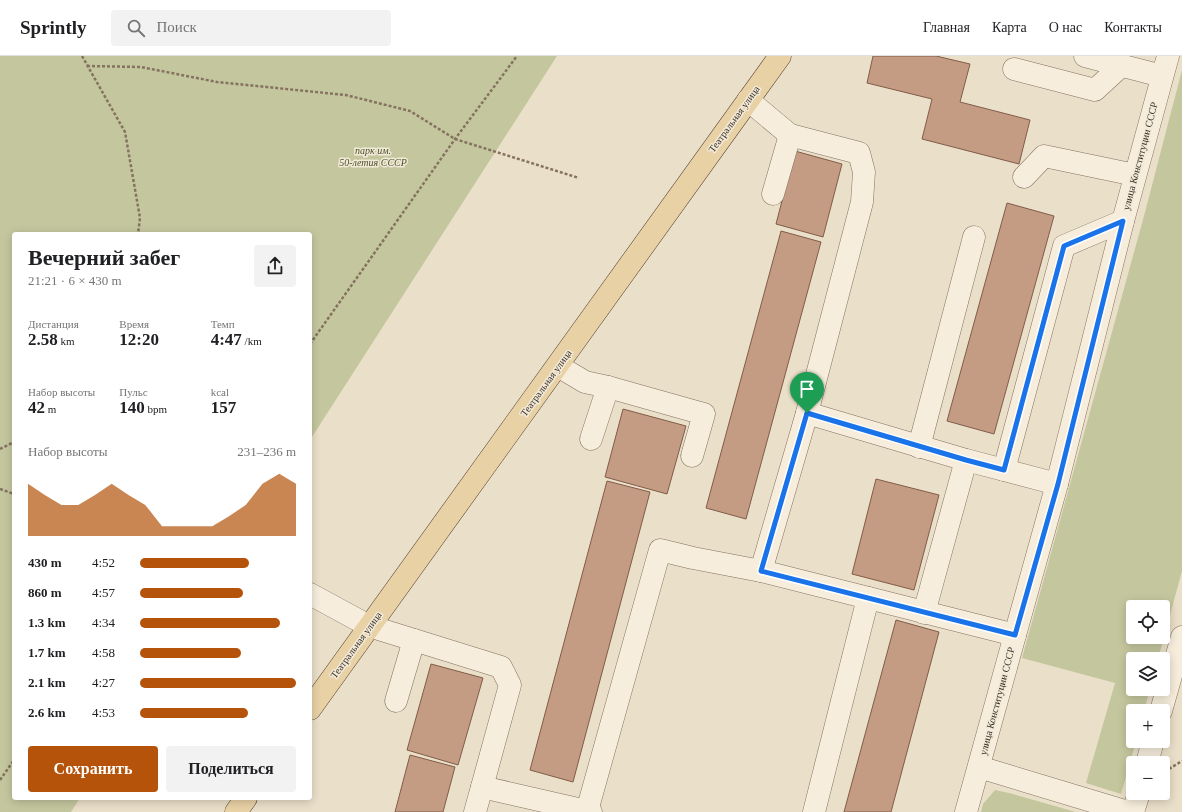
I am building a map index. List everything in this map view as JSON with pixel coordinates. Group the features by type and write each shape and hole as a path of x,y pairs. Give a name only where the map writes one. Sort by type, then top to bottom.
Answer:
{"main road":[{"name":"Театральная улица","path":"312,706 780,56"},
{"path":"236,812 245,800"}],"street":[{"path":"1086,56 1121,66 1165,66"},
{"path":"1014,69 1095,90 1121,66"},
{"name":"улица Конституции СССР","path":"966,812 1058,484 1123,221 1165,66"},
{"path":"748,100 790,135 859,153 864,172 862,202 807,413 761,571"},
{"path":"772,194 790,135"},
{"path":"1024,177 1044,156 1135,175"},
{"path":"1004,470 1064,246 1123,221"},
{"path":"919,446 974,237"},
{"path":"558,366 585,382 704,414 692,456"},
{"path":"591,440 608,387"},
{"path":"807,413 966,460 1058,484"},
{"path":"924,613 966,460"},
{"path":"482,787 589,811 660,550 761,571 1015,635"},
{"path":"312,595 369,626 501,667 510,685 475,812"},
{"path":"814,812 868,598"},
{"path":"1164,704 1182,637"},
{"path":"396,701 414,640"},
{"path":"978,767 1128,812"},
{"path":"1133,812 1137,800"}],"path":[{"path":"82,56 125,132 140,218 138,232"},
{"path":"312,341 455,139 518,56"},
{"path":"87,66 141,67 217,82 346,95 410,111 455,139 579,178"},
{"path":"0,449 12,443"},
{"path":"0,489 12,493"},
{"path":"1170,768 1182,761"},
{"path":"0,780 12,763"}],"green space":[{"name":"парк им. 50-летия СССР","path":"0,56 557,56 312,437 312,232 12,232 12,800 79,800 71,812 0,812"},
{"path":"1182,70 1182,571 1170,615 1170,600 1126,600 1126,644 1162,644 1160,652 1126,652 1126,696 1148,696 1146,704 1126,704 1126,748 1134,748 1132,756 1126,756 1126,776 1121,794 1086,783 1115,683 1022,658 1144,216"},
{"path":"995,790 1076,812 981,812 983,804"}],"building":[{"path":"873,56 936,56 970,64 960,102 1030,120 1019,164 922,139 932,99 867,83"},
{"path":"795,151 842,164 823,237 776,224"},
{"path":"1007,203 1054,216 994,434 947,421"},
{"path":"781,231 821,242 746,519 706,508"},
{"path":"623,409 686,426 667,494 605,477"},
{"path":"876,479 939,495 914,590 852,574"},
{"path":"607,481 650,492 573,782 530,770"},
{"path":"896,620 939,632 891,812 844,812"},
{"path":"431,664 483,678 458,765 407,750"},
{"path":"410,755 455,767 443,812 395,812"}],"route":[{"path":"1123,221 1058,484 1015,635 761,571 807,413 1004,470 1064,246 1123,221"}]}
